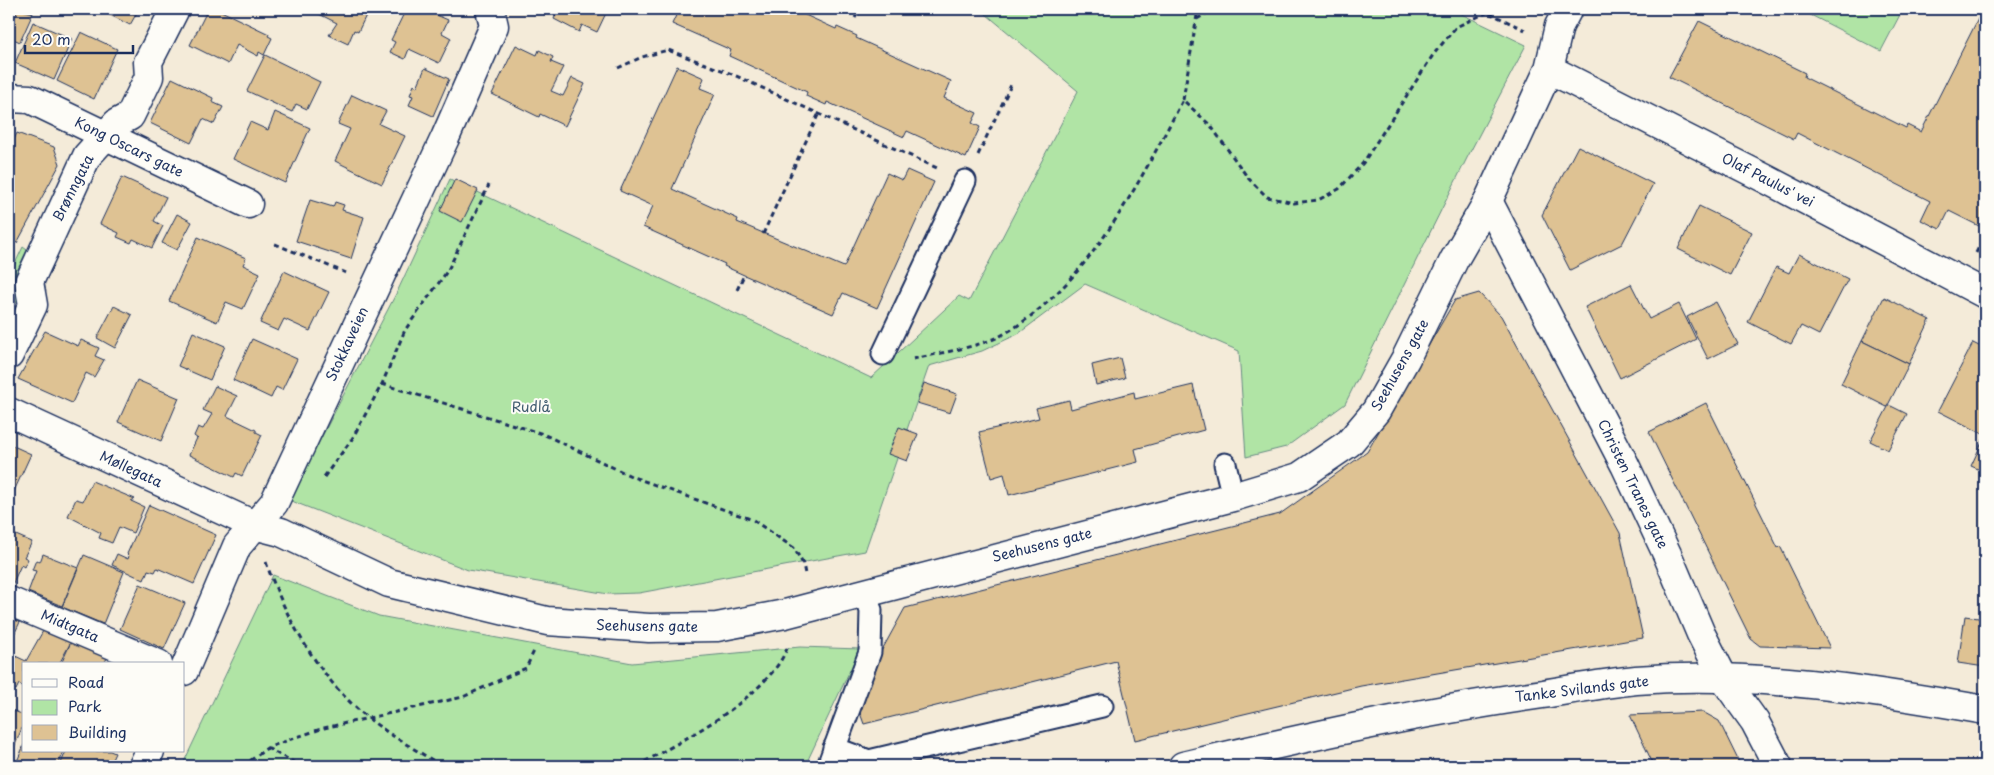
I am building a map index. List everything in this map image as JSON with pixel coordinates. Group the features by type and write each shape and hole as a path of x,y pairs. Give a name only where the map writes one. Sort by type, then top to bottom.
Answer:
{"street":[{"name":"Brønngata","path":"9,355 33,305 28,282 87,156 117,123 130,116 149,77 148,62 175,9"},
{"name":"Stokkaveien","path":"185,669 237,546 274,504 445,138 494,26 490,9"},
{"name":"Seehusens gate","path":"254,525 281,532 389,582 547,621 648,628 717,627 785,614 862,592 1233,497 1299,477 1349,443 1376,411 1406,358 1454,260 1488,201 1549,69 1559,26 1568,9"},
{"name":"Olaf Paulus' vei","path":"1549,69 1764,178 1985,294"},
{"name":"Kong Oscars gate","path":"9,98 30,99 248,204"},
{"name":"Christen Tranes gate","path":"1488,201 1629,474 1668,554 1701,634 1724,679 1755,722 1778,766"},
{"name":"Møllegata","path":"9,412 254,525"},
{"name":"Midtgata","path":"9,601 153,662"},
{"name":"Tanke Svilands gate","path":"1183,766 1288,741 1458,706 1636,680 1724,679 1876,691 1985,710"},
{"path":"143,766 150,752"}],"lane":[{"path":"883,354 965,181"},
{"path":"1225,464 1233,497"},
{"path":"862,592 871,610 870,652 831,757 869,761 1102,706"}],"path":[{"path":"855,18 860,9"},
{"path":"908,361 1000,336 1028,318 1065,285 1099,247 1183,100 1198,9"},
{"path":"1196,20 1214,9"},
{"path":"1480,9 1529,31"},
{"path":"1183,100 1210,126 1248,178 1267,197 1294,203 1318,200 1339,189 1363,163 1433,55 1456,27 1488,12"},
{"path":"618,68 642,57 668,50 732,74 965,181 1011,85"},
{"path":"763,234 818,113"},
{"path":"320,482 352,439 382,384 406,330 448,270 489,185"},
{"path":"275,244 347,274"},
{"path":"737,290 744,275"},
{"path":"382,384 544,434 633,478 753,520 794,548 803,564 805,576"},
{"path":"266,562 276,591 298,632 331,680 348,700 369,718 442,766"},
{"path":"243,766 267,748 324,728 463,698 526,668 537,644"},
{"path":"637,766 720,716 762,685 777,669 789,644"},
{"path":"267,748 301,766"}],"green space":[{"name":"Rudlå","path":"980,9 1451,9 1526,45 1467,158 1345,404 1286,447 1246,457 1239,351 1085,284 1018,334 982,351 929,366 865,551 639,593 608,594 468,570 289,500 398,290 450,179 871,378 959,296 969,301 1078,91"},
{"path":"1799,9 1903,9 1881,51"},
{"path":"23,247 27,250 15,275 21,295 16,303 9,300 9,276"},
{"path":"273,575 379,616 632,663 800,647 860,649 805,766 182,766"}],"building":[{"path":"18,9 33,13 20,42 9,37 9,30"},
{"path":"98,9 139,9 130,25"},
{"path":"208,9 217,9 269,34 268,36 272,38 264,55 259,52 258,56 237,45 228,64 190,45"},
{"path":"309,9 369,9 358,32 354,30 348,44 329,35 337,23"},
{"path":"406,9 423,9 448,20 442,33 451,38 439,63 409,49 405,59 390,52 395,42 391,40"},
{"path":"550,9 602,9 607,11 597,32 582,25 579,32 554,19 557,12"},
{"path":"679,9 792,9 836,29 837,27 857,36 856,38 951,81 944,98 977,113 972,123 980,127 966,158 907,131 904,137 827,102 826,105 806,96 807,92 729,56 731,50 672,24"},
{"path":"1983,9 1985,9 1985,142 1980,152 1985,155 1985,212 1979,226 1949,211 1940,229 1921,220 1930,201 1797,133 1794,139 1669,77 1699,21 1805,73 1804,77 1906,128 1907,125 1921,132"},
{"path":"33,22 72,39 54,80 15,63"},
{"path":"81,32 117,49 94,99 57,81"},
{"path":"516,45 537,55 539,50 553,57 551,62 563,67 551,91 563,96 572,78 585,84 565,126 540,114 539,117 492,94"},
{"path":"265,55 320,82 307,109 296,104 292,112 247,91"},
{"path":"677,66 704,78 700,88 715,94 672,189 738,219 737,222 844,267 887,173 902,180 907,170 934,182 877,308 843,293 833,314 724,266 725,264 643,227 653,206 620,191"},
{"path":"425,68 449,79 433,116 409,105 413,96 410,95 414,85 417,87"},
{"path":"172,78 213,98 212,102 223,107 214,124 203,119 191,143 150,123"},
{"path":"352,95 386,111 379,124 405,136 382,184 335,161 350,129 338,124"},
{"path":"275,112 310,128 285,183 233,159 250,122 268,130"},
{"path":"17,133 54,147 60,164 17,243 9,239 9,150"},
{"path":"1578,146 1653,184 1622,244 1570,270 1542,215"},
{"path":"122,177 166,197 154,221 163,226 152,248 133,239 131,243 117,237 119,233 100,224"},
{"path":"455,179 478,190 462,222 440,211"},
{"path":"310,200 333,207 335,202 344,205 342,210 364,217 351,259 296,241"},
{"path":"1699,206 1752,232 1730,275 1678,249"},
{"path":"177,214 192,222 177,250 162,243"},
{"path":"198,237 246,258 243,265 260,273 243,309 226,302 217,322 169,301"},
{"path":"1799,254 1848,279 1819,335 1801,326 1791,344 1748,322 1776,267 1789,273"},
{"path":"284,271 329,292 310,331 284,319 278,331 260,323"},
{"path":"1631,284 1649,319 1679,304 1696,339 1620,378 1585,307"},
{"path":"1479,293 1501,316 1620,533 1643,638 1361,686 1135,740 1116,661 864,724 855,699 905,608 1280,514 1367,452 1455,300"},
{"path":"1884,297 1930,320 1909,364 1862,341"},
{"path":"1716,302 1738,344 1708,359 1687,317"},
{"path":"114,306 132,315 115,348 97,338"},
{"path":"45,331 78,346 81,340 99,348 95,356 104,360 94,377 86,373 72,403 18,379"},
{"path":"193,332 225,346 210,380 178,366"},
{"path":"252,339 297,359 282,390 276,387 271,398 233,380"},
{"path":"1862,341 1909,364 1887,407 1841,384"},
{"path":"1973,343 1985,349 1985,435 1938,411"},
{"path":"1120,358 1125,378 1096,385 1092,365"},
{"path":"137,380 179,398 161,441 118,422"},
{"path":"924,383 957,394 950,413 917,403"},
{"path":"1193,385 1204,430 1135,449 1138,462 1009,495 1004,474 991,478 979,432 1039,418 1036,408 1069,400 1071,409 1134,392 1135,399"},
{"path":"215,386 237,396 227,416 256,430 256,432 262,435 242,476 236,473 234,477 189,455 197,438 194,436 198,427 203,429 212,414 203,410"},
{"path":"1706,403 1830,648 1760,646 1751,639 1649,432"},
{"path":"1889,405 1907,414 1888,450 1870,441"},
{"path":"899,427 918,434 907,461 888,454"},
{"path":"1985,439 1985,472 1971,466"},
{"path":"9,444 31,454 9,502"},
{"path":"92,481 135,499 131,501 144,507 133,533 119,527 112,543 99,538 101,533 68,516 76,499 83,501"},
{"path":"149,505 216,535 194,584 157,568 155,572 148,570 144,580 112,565 117,554 128,559 129,556 127,554"},
{"path":"9,532 32,542 24,557 28,559 24,567 21,565 12,585 9,583"},
{"path":"43,554 78,568 62,606 28,592 36,571 32,570 36,560 40,562"},
{"path":"84,555 124,572 103,624 62,607"},
{"path":"140,584 185,603 164,649 120,629"},
{"path":"1965,616 1985,619 1985,667 1958,663"},
{"path":"9,618 20,622 9,645"},
{"path":"43,631 71,642 60,662 22,662 22,686 19,684 16,690 9,687 9,661 11,654 26,661"},
{"path":"71,642 107,658 105,662 62,662"},
{"path":"9,709 22,714 22,728 9,760"},
{"path":"1703,712 1719,721 1741,766 1654,766 1630,715"},
{"path":"1982,746 1985,746 1985,766 1978,766"},
{"path":"22,750 22,752 64,752 58,766 15,766"},
{"path":"66,752 115,753 109,766 60,766"},
{"path":"1812,762 1848,766 1814,766"}]}
